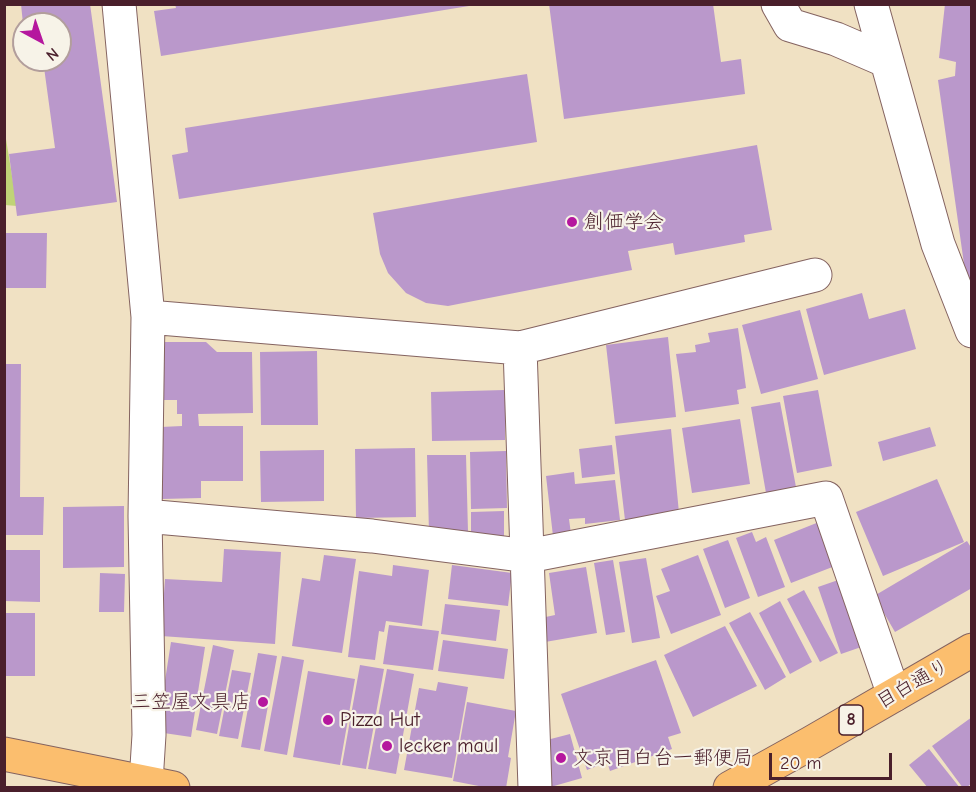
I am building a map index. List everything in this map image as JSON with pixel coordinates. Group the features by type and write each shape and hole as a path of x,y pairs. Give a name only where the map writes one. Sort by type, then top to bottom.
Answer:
{"main road":[{"name":"目白通り","path":"741,785 972,650"},
{"path":"4,754 160,785"}],"street":[{"path":"119,4 148,317 145,516 148,735 160,785"},
{"path":"778,4 790,25 836,39 887,61"},
{"path":"871,4 938,244 972,331"},
{"path":"148,317 520,348 815,276"},
{"path":"520,348 535,788"},
{"path":"145,516 372,536 528,556 826,498 894,694"}],"green space":[{"path":"5,133 17,206 5,205"}],"building":[{"path":"21,4 90,4 117,202 17,216 9,154 55,148 45,72 72,72 72,12 22,12"},
{"path":"175,4 469,4 469,6 161,56 154,11 176,8"},
{"path":"549,4 713,4 721,62 741,59 745,94 564,119"},
{"path":"945,4 972,4 971,291 964,264 938,80 955,76 956,62 939,58"},
{"path":"527,74 537,142 179,199 172,155 188,152 185,128"},
{"name":"創価学会","path":"757,145 772,230 744,235 745,242 675,255 673,243 628,251 632,270 448,306 426,303 406,293 388,273 380,254 373,213"},
{"path":"6,233 47,233 46,288 6,288"},
{"path":"862,293 869,319 905,309 916,349 824,375 806,309"},
{"path":"800,310 818,379 761,394 742,325"},
{"path":"738,328 746,388 737,390 739,404 685,412 676,354 696,352 695,345 710,342 708,333"},
{"path":"668,337 676,417 615,424 606,345"},
{"path":"163,342 206,342 217,352 252,352 253,413 198,414 199,426 243,426 243,481 201,481 201,498 162,499 161,427 182,426 182,414 177,414 177,400 163,400"},
{"path":"317,351 318,425 261,425 260,352"},
{"path":"4,364 21,364 20,497 44,497 43,535 4,535"},
{"path":"505,390 505,440 432,441 431,392"},
{"path":"818,390 832,466 797,473 783,396"},
{"path":"780,402 796,487 766,493 751,407"},
{"path":"740,419 750,484 692,493 682,428"},
{"path":"930,427 936,446 883,461 878,442"},
{"path":"671,429 679,513 625,520 615,436"},
{"path":"612,445 615,474 582,478 579,449"},
{"path":"415,448 416,517 356,518 355,449"},
{"path":"324,450 324,501 261,502 260,451"},
{"path":"506,451 507,508 471,509 470,452"},
{"path":"427,455 466,455 468,532 429,533"},
{"path":"574,472 575,484 615,480 620,520 585,524 585,518 569,519 571,534 553,536 546,476"},
{"path":"937,479 964,542 883,576 856,512"},
{"path":"124,506 124,567 63,568 63,507"},
{"path":"504,511 504,536 471,537 471,512"},
{"path":"819,522 835,566 791,583 774,540"},
{"path":"752,532 756,542 766,537 785,587 758,597 736,538"},
{"path":"728,540 750,598 725,608 703,549"},
{"path":"967,541 972,549 972,588 895,632 874,596"},
{"path":"224,549 281,552 275,644 161,636 165,579 222,582"},
{"path":"4,550 40,550 40,602 4,601"},
{"path":"324,555 356,559 342,653 292,646 302,578 320,581"},
{"path":"698,555 721,615 671,634 656,596 670,591 661,569"},
{"path":"646,558 660,638 632,643 619,562"},
{"path":"613,560 625,632 606,635 594,563"},
{"path":"393,565 429,570 422,626 386,621 384,632 379,631 375,660 348,657 359,571 392,576"},
{"path":"452,565 512,573 508,606 448,599"},
{"path":"586,567 597,633 545,642 541,618 555,615 549,573"},
{"path":"100,573 125,574 124,612 99,612"},
{"path":"844,578 867,645 841,654 818,587"},
{"path":"804,590 838,653 820,662 787,599"},
{"path":"780,601 812,662 790,674 759,613"},
{"path":"445,604 500,610 496,641 441,634"},
{"path":"750,612 786,677 765,690 729,623"},
{"path":"4,613 35,613 35,676 4,676"},
{"path":"389,625 439,631 433,670 383,664"},
{"path":"725,626 757,686 693,717 664,655"},
{"path":"443,640 508,649 504,679 438,671"},
{"path":"171,642 205,647 191,737 157,732"},
{"path":"213,645 234,650 217,734 196,730"},
{"path":"258,653 277,656 260,750 241,747"},
{"path":"282,656 304,660 287,755 264,751"},
{"path":"656,660 681,733 668,737 672,749 610,771 607,762 587,770 561,694"},
{"path":"360,665 384,669 366,769 342,765"},
{"path":"387,669 414,674 396,774 368,769"},
{"path":"232,670 251,673 238,739 219,736"},
{"path":"308,671 355,679 340,765 293,757"},
{"path":"438,682 468,687 452,778 404,770 419,688 436,691"},
{"path":"467,702 516,711 508,757 511,758 506,788 489,788 453,781"},
{"path":"972,717 972,783 963,788 932,746"},
{"path":"570,734 582,778 547,788 543,741"},
{"path":"929,749 960,788 928,788 909,765"}],"place":[{"name":"創価学会","path":"572,222"},
{"name":"三笠屋文具店","path":"263,702"},
{"name":"Pizza Hut","path":"328,720"},
{"name":"lecker maul","path":"387,746"},
{"name":"文京目白台一郵便局","path":"561,758"}]}
